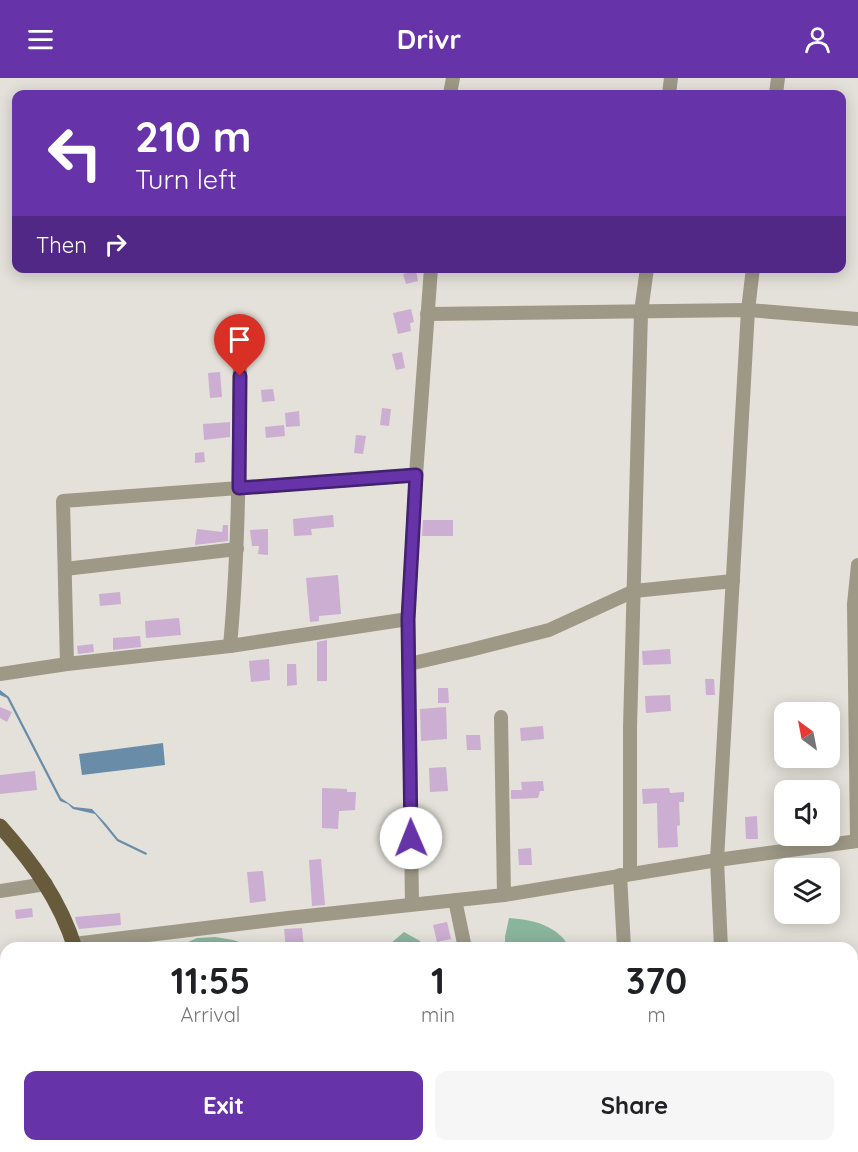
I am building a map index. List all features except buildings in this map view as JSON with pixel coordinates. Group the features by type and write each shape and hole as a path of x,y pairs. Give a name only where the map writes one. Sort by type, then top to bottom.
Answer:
{"main road":[{"path":"0,826 46,884 57,903 72,942"}],"street":[{"path":"412,904 408,619 431,273"},
{"path":"624,942 641,312 646,273"},
{"path":"721,942 717,860 748,310 752,273"},
{"path":"427,314 748,310 858,319"},
{"path":"230,646 237,549 240,353"},
{"path":"67,664 63,501 416,475"},
{"path":"65,568 237,549"},
{"path":"106,942 412,904 504,895 625,874 858,841 854,604 858,565"},
{"path":"409,664 549,630 634,591 732,581"},
{"path":"0,674 67,664 230,646 408,619"},
{"path":"501,717 504,895"},
{"path":"0,891 46,884"},
{"path":"455,900 464,942"}],"green space":[{"path":"509,918 544,925 566,942 505,942"},
{"path":"404,932 420,942 392,942"},
{"path":"215,937 239,942 188,942 197,938"}],"water":[{"path":"0,690 9,697 61,798 74,807 92,809 118,839 147,853 146,855 117,841 95,814 73,809 60,801 7,698 0,695"},
{"path":"163,743 165,765 82,775 79,754"}],"route":[{"path":"240,376 239,488 416,475 408,619 411,838"}]}
